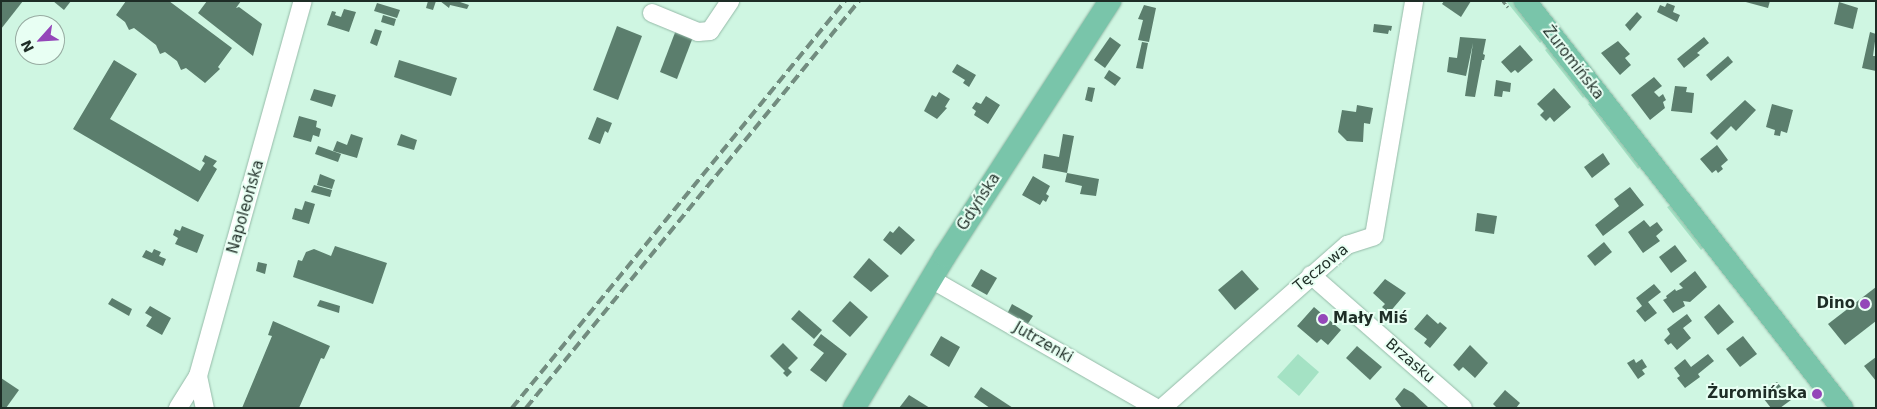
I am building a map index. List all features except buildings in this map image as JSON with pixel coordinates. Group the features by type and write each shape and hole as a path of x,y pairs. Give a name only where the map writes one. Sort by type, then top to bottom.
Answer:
{"main road":[{"name":"Gdyńska","path":"854,408 931,279 1110,1"},
{"name":"Żuromińska","path":"1525,1 1842,408"}],"street":[{"name":"Napoleońska","path":"178,408 198,376 303,1"},
{"path":"652,13 698,32 710,31 730,1"},
{"name":"Tęczowa","path":"1162,408 1347,245 1374,236 1414,1"},
{"name":"Brzasku","path":"1311,275 1463,408"},
{"name":"Jutrzenki","path":"931,279 1156,408"},
{"path":"198,376 205,408"}],"green space":[{"path":"1506,1 1515,1 1542,41 1540,43"},
{"path":"1549,47 1586,95 1583,98 1545,50"},
{"path":"1590,103 1641,166 1638,169 1588,104"},
{"path":"1671,205 1704,247 1701,250 1667,207"},
{"path":"1298,354 1319,372 1299,396 1277,377"}],"railway":[{"path":"512,408 845,1"},
{"path":"526,408 859,1"}],"place":[{"name":"Dino","path":"1865,304"},
{"name":"Mały Miś","path":"1323,319"},
{"name":"Żuromińska","path":"1817,394"}]}
